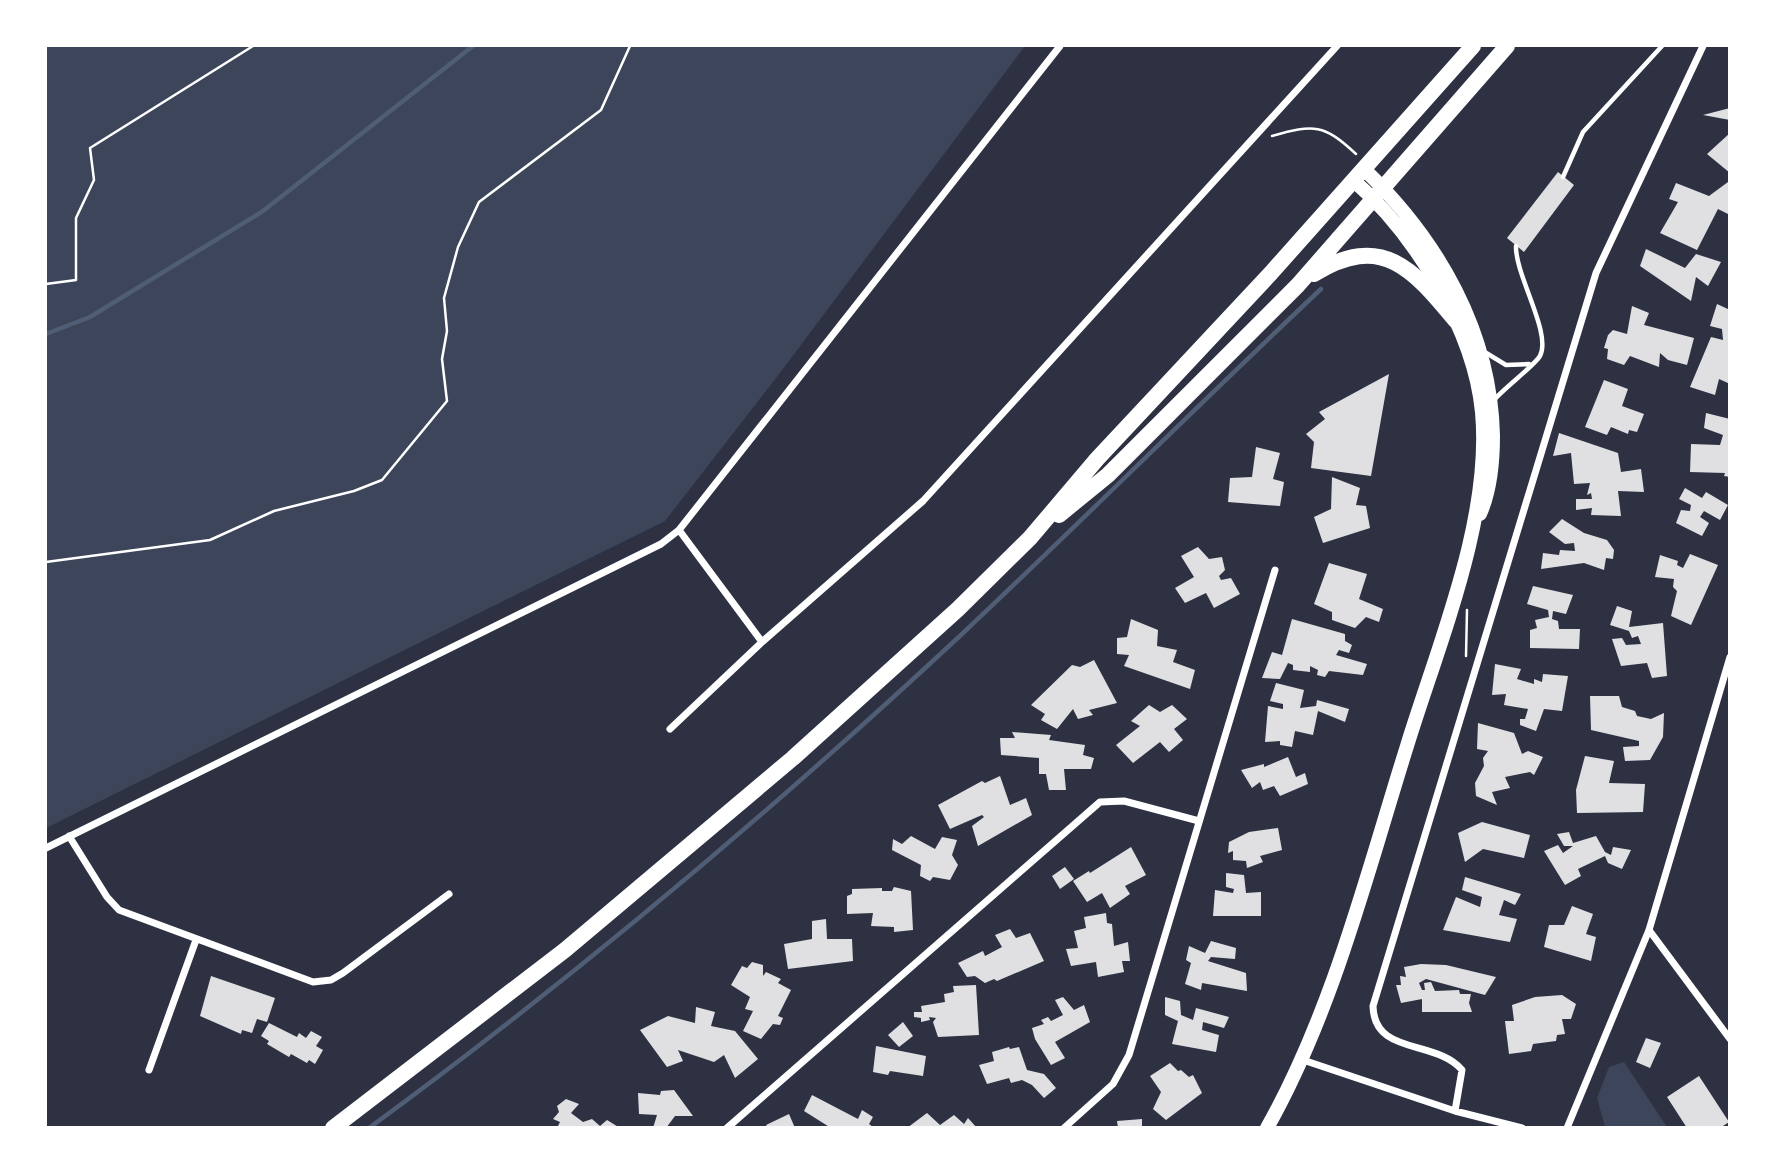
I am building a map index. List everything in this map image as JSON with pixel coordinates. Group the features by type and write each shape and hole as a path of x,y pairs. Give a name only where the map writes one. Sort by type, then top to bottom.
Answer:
{"main road":[{"path":"1030,538 1097,459 1362,172 1473,46"},
{"path":"333,1128 565,950 773,775 929,636 1030,538 1108,475 1298,285 1507,46"},
{"path":"1362,172 1378,192 1435,282 1456,321 1477,383 1482,413 1483,448 1472,534"},
{"path":"1267,1128 1303,1060 1362,890 1472,534 1489,488 1493,451 1493,402 1480,349 1462,301 1442,265 1410,218 1378,192"},
{"path":"1298,285 1343,258 1381,256 1400,263 1417,276 1456,321"}],"street":[{"path":"46,848 661,544 679,530 1060,46"},
{"path":"670,729 762,642 923,501 1338,46"},
{"path":"1455,1111 1461,1070 1452,1059 1384,1035 1373,1019 1373,1006 1595,273 1703,46"},
{"path":"679,530 762,642"},
{"path":"1064,1128 1113,1084 1125,1063 1275,570"},
{"path":"1567,1128 1649,930 1730,657"},
{"path":"727,1128 1100,803 1124,801 1199,821"},
{"path":"69,836 107,897 119,910 302,979 321,982 343,973 449,894"},
{"path":"1649,930 1730,1039"},
{"path":"149,1070 196,940"},
{"path":"1303,1060 1455,1111 1522,1128"}],"lane":[{"path":"1563,177 1583,132 1662,46"},
{"path":"1493,402 1507,384 1534,363 1542,348 1542,338 1517,264 1516,246"},
{"path":"1480,349 1506,365 1534,363"}],"path":[{"path":"46,284 76,280 76,218 94,180 90,148 253,46"},
{"path":"46,562 210,540 274,512 354,491 382,480 447,401 442,359 447,331 444,298 458,247 479,202 601,110 630,46"},
{"path":"1272,136 1307,126 1334,133 1362,172"},
{"path":"1466,666 1468,598"}],"shaded area":[{"path":"46,46 1025,46 780,373 665,521 46,828"},
{"path":"1624,1062 1667,1127 1605,1127 1597,1098 1609,1067"}],"building":[{"path":"1730,108 1730,120 1703,115"},
{"path":"1730,133 1730,173 1707,154"},
{"path":"1558,172 1574,185 1524,252 1507,238"},
{"path":"1728,182 1730,215 1718,209 1697,250 1660,233 1678,202 1669,199 1676,183 1709,196"},
{"path":"1646,249 1685,268 1696,254 1721,262 1708,286 1696,277 1691,301 1640,266"},
{"path":"1717,304 1730,310 1730,384 1719,379 1715,395 1690,387 1711,337 1723,340 1722,329 1710,326"},
{"path":"1632,306 1649,313 1644,325 1694,338 1687,365 1668,360 1660,353 1659,367 1630,356 1624,365 1607,359 1608,349 1604,348 1608,335 1613,330 1627,334"},
{"path":"1389,374 1371,476 1311,468 1314,442 1306,434 1325,419 1319,412"},
{"path":"1604,380 1628,389 1622,406 1644,414 1637,432 1629,430 1628,434 1611,427 1607,435 1585,427"},
{"path":"1706,413 1730,419 1730,477 1724,476 1725,473 1690,472 1691,444 1720,445 1723,435 1704,428"},
{"path":"1559,433 1618,453 1621,472 1641,469 1644,492 1618,491 1621,516 1591,515 1592,508 1576,510 1576,499 1592,499 1591,493 1587,495 1590,483 1574,484 1571,453 1553,456"},
{"path":"1256,447 1280,453 1273,479 1284,482 1280,506 1228,502 1230,478 1252,477"},
{"path":"1332,477 1360,488 1356,505 1366,506 1370,528 1323,543 1314,517 1331,509"},
{"path":"1685,488 1702,498 1706,492 1728,505 1720,520 1704,511 1700,517 1709,523 1702,536 1676,523 1681,510 1690,511 1691,505 1679,499"},
{"path":"1562,519 1584,533 1607,540 1614,550 1613,559 1606,558 1604,570 1584,563 1541,569 1543,553 1559,555 1560,550 1575,551 1574,543 1565,544 1549,532"},
{"path":"1198,547 1209,559 1222,557 1225,570 1219,576 1221,580 1231,578 1240,594 1214,608 1206,593 1185,603 1175,588 1194,577 1181,556"},
{"path":"1690,554 1718,565 1691,625 1671,616 1677,591 1673,587 1674,579 1655,577 1660,555 1678,561 1677,565 1683,568"},
{"path":"1329,563 1367,574 1359,599 1383,609 1379,622 1366,617 1355,628 1332,620 1332,612 1314,604"},
{"path":"1533,586 1573,595 1566,614 1553,611 1552,619 1558,621 1559,629 1580,629 1579,649 1530,648 1530,630 1537,628 1535,620 1549,617 1548,610 1527,604"},
{"path":"1617,606 1632,611 1629,627 1663,623 1667,676 1652,678 1647,663 1621,666 1612,639 1622,638 1626,645 1641,644 1638,636 1632,638 1629,631 1610,625"},
{"path":"1131,619 1158,630 1157,646 1177,650 1173,662 1195,670 1190,689 1124,666 1129,655 1117,654 1117,638 1127,637"},
{"path":"1292,619 1345,634 1345,641 1352,645 1349,653 1339,650 1336,655 1367,664 1363,675 1329,671 1325,677 1317,675 1318,670 1310,666 1310,672 1293,670 1293,665 1288,663 1280,679 1262,678 1272,652 1282,655"},
{"path":"1094,660 1117,703 1089,710 1093,715 1078,719 1073,709 1057,729 1041,720 1045,714 1031,705 1072,665 1080,667"},
{"path":"1495,664 1521,669 1517,679 1534,684 1534,679 1542,682 1543,674 1568,676 1562,711 1544,709 1536,731 1520,725 1520,719 1525,719 1528,709 1504,705 1506,694 1492,695"},
{"path":"1276,683 1304,690 1300,708 1316,706 1317,700 1349,709 1345,722 1318,711 1313,735 1295,731 1292,747 1280,745 1280,741 1265,742 1268,706 1283,709 1283,704 1270,701"},
{"path":"1590,696 1619,696 1622,707 1635,711 1637,716 1651,719 1664,713 1663,737 1650,760 1625,761 1623,747 1639,746 1639,741 1591,730"},
{"path":"1149,705 1160,712 1172,705 1187,719 1174,729 1183,740 1169,752 1160,742 1133,763 1116,745 1140,726 1131,721"},
{"path":"1478,723 1514,733 1522,754 1528,751 1543,757 1534,775 1530,772 1505,777 1510,788 1492,792 1497,805 1476,796 1475,783 1488,751 1477,749"},
{"path":"1012,732 1051,735 1049,740 1085,745 1083,755 1094,758 1091,769 1064,769 1066,790 1049,790 1046,774 1039,774 1039,758 1001,755 1000,738 1015,738"},
{"path":"1585,756 1614,761 1609,783 1645,784 1643,812 1577,813 1576,790"},
{"path":"1288,757 1296,777 1305,773 1308,784 1280,796 1274,786 1263,790 1260,782 1252,788 1241,770 1264,764 1264,767"},
{"path":"1000,776 1010,805 1026,798 1032,815 978,846 972,826 984,817 982,815 950,829 938,805 982,781 985,783"},
{"path":"1482,822 1530,835 1524,858 1483,849 1465,862 1458,833"},
{"path":"1278,828 1282,850 1260,856 1263,862 1247,868 1246,861 1233,860 1233,851 1228,853 1229,842 1249,832"},
{"path":"1569,832 1573,843 1596,836 1605,852 1611,855 1613,847 1631,850 1622,869 1608,863 1605,856 1578,869 1581,876 1565,885 1544,851 1558,845 1563,853 1573,846 1564,846 1557,834"},
{"path":"911,836 935,849 942,837 957,840 952,855 958,865 950,880 933,877 930,881 920,876 921,865 892,850 893,839 902,844"},
{"path":"1131,847 1146,875 1125,886 1130,894 1110,908 1102,893 1087,902 1073,881"},
{"path":"1065,867 1074,879 1060,889 1052,876"},
{"path":"1226,873 1244,875 1246,893 1261,892 1261,916 1213,916 1215,890 1233,893 1234,889 1226,887"},
{"path":"1465,877 1521,894 1515,905 1504,900 1499,915 1517,919 1510,942 1443,930 1456,897 1480,907 1482,897 1462,890"},
{"path":"894,887 911,891 913,930 894,932 894,927 871,926 873,913 847,914 847,896 852,894 852,889 882,888 882,891 892,891"},
{"path":"1572,906 1593,914 1586,934 1596,937 1591,961 1544,947 1549,925 1564,925"},
{"path":"1106,913 1107,923 1112,924 1114,946 1128,942 1130,961 1122,961 1124,972 1098,977 1096,962 1071,966 1066,949 1078,948 1074,931 1086,928 1084,917"},
{"path":"826,919 827,939 852,939 853,961 788,969 784,944 812,939 812,921"},
{"path":"1010,929 1016,938 1030,933 1044,961 997,981 994,979 985,983 975,976 967,977 958,963 983,951 985,956 1002,947 995,935"},
{"path":"1211,941 1236,948 1235,959 1211,957 1208,961 1246,973 1247,991 1202,983 1201,990 1185,984 1191,963 1186,960 1189,946 1205,953"},
{"path":"752,962 763,965 763,976 766,972 781,979 778,983 791,990 778,1016 783,1018 780,1025 773,1024 761,1039 743,1031 753,1011 745,1009 750,997 731,985 742,966 747,968"},
{"path":"1421,964 1446,965 1496,977 1485,995 1426,979 1419,983 1422,990 1425,990 1424,983 1431,982 1435,991 1459,990 1460,994 1471,994 1469,1003 1472,1012 1422,1012 1422,999 1401,1003 1396,985 1401,985 1400,976 1406,977 1404,967"},
{"path":"211,976 275,998 267,1022 257,1019 252,1033 242,1030 241,1034 200,1016"},
{"path":"976,985 979,1035 938,1037 933,1022 936,1018 929,1017 930,1020 921,1022 921,1018 914,1017 914,1012 922,1012 921,1006 945,1002 944,994 954,992 953,986"},
{"path":"1562,995 1576,1004 1571,1019 1562,1019 1565,1034 1557,1035 1556,1041 1533,1044 1531,1051 1509,1054 1505,1021 1514,1021 1512,1005 1535,997"},
{"path":"1063,997 1074,1010 1084,1005 1090,1022 1055,1042 1065,1058 1051,1065 1035,1039 1032,1028 1044,1024 1041,1020 1048,1017 1051,1021 1063,1015 1055,1000"},
{"path":"1165,997 1180,1001 1181,1015 1193,1020 1196,1008 1229,1017 1224,1028 1203,1022 1202,1030 1219,1035 1216,1052 1172,1044 1178,1021 1165,1015"},
{"path":"696,1007 715,1012 711,1026 735,1031 758,1059 735,1078 724,1055 714,1062 678,1050 683,1061 667,1067 640,1030 668,1016 695,1023"},
{"path":"903,1022 913,1036 899,1047 888,1035"},
{"path":"269,1023 297,1037 299,1033 306,1038 311,1031 322,1037 316,1046 323,1050 315,1064 309,1060 307,1063 291,1054 289,1057 267,1044 269,1041 261,1036"},
{"path":"1646,1038 1661,1043 1650,1068 1636,1062"},
{"path":"876,1046 926,1056 923,1076 890,1071 888,1075 873,1072"},
{"path":"1019,1047 1027,1070 1044,1074 1056,1088 1044,1098 1032,1085 1022,1080 1011,1083 1009,1078 987,1084 979,1065 994,1061 992,1052"},
{"path":"1170,1063 1189,1077 1193,1075 1202,1093 1166,1120 1153,1109 1161,1092 1150,1076"},
{"path":"1699,1076 1729,1122 1720,1128 1687,1128 1667,1097"},
{"path":"674,1090 693,1116 675,1116 666,1128 653,1128 657,1115 639,1114 638,1093 660,1095 661,1091"},
{"path":"812,1095 858,1119 862,1110 873,1117 869,1124 874,1128 831,1128 804,1111"},
{"path":"566,1099 579,1104 571,1113 583,1122 592,1119 600,1126 607,1120 620,1128 557,1128 560,1122 553,1119 559,1112 557,1106"},
{"path":"927,1113 940,1125 954,1115 964,1124 968,1118 977,1128 907,1128"},
{"path":"789,1114 795,1128 768,1128 766,1125"},
{"path":"1142,1119 1142,1128 1118,1128 1117,1121"}],"waterway":[{"path":"46,334 90,317 263,211 473,46"},
{"path":"369,1128 598,951 819,764 962,634 1321,289"}]}
